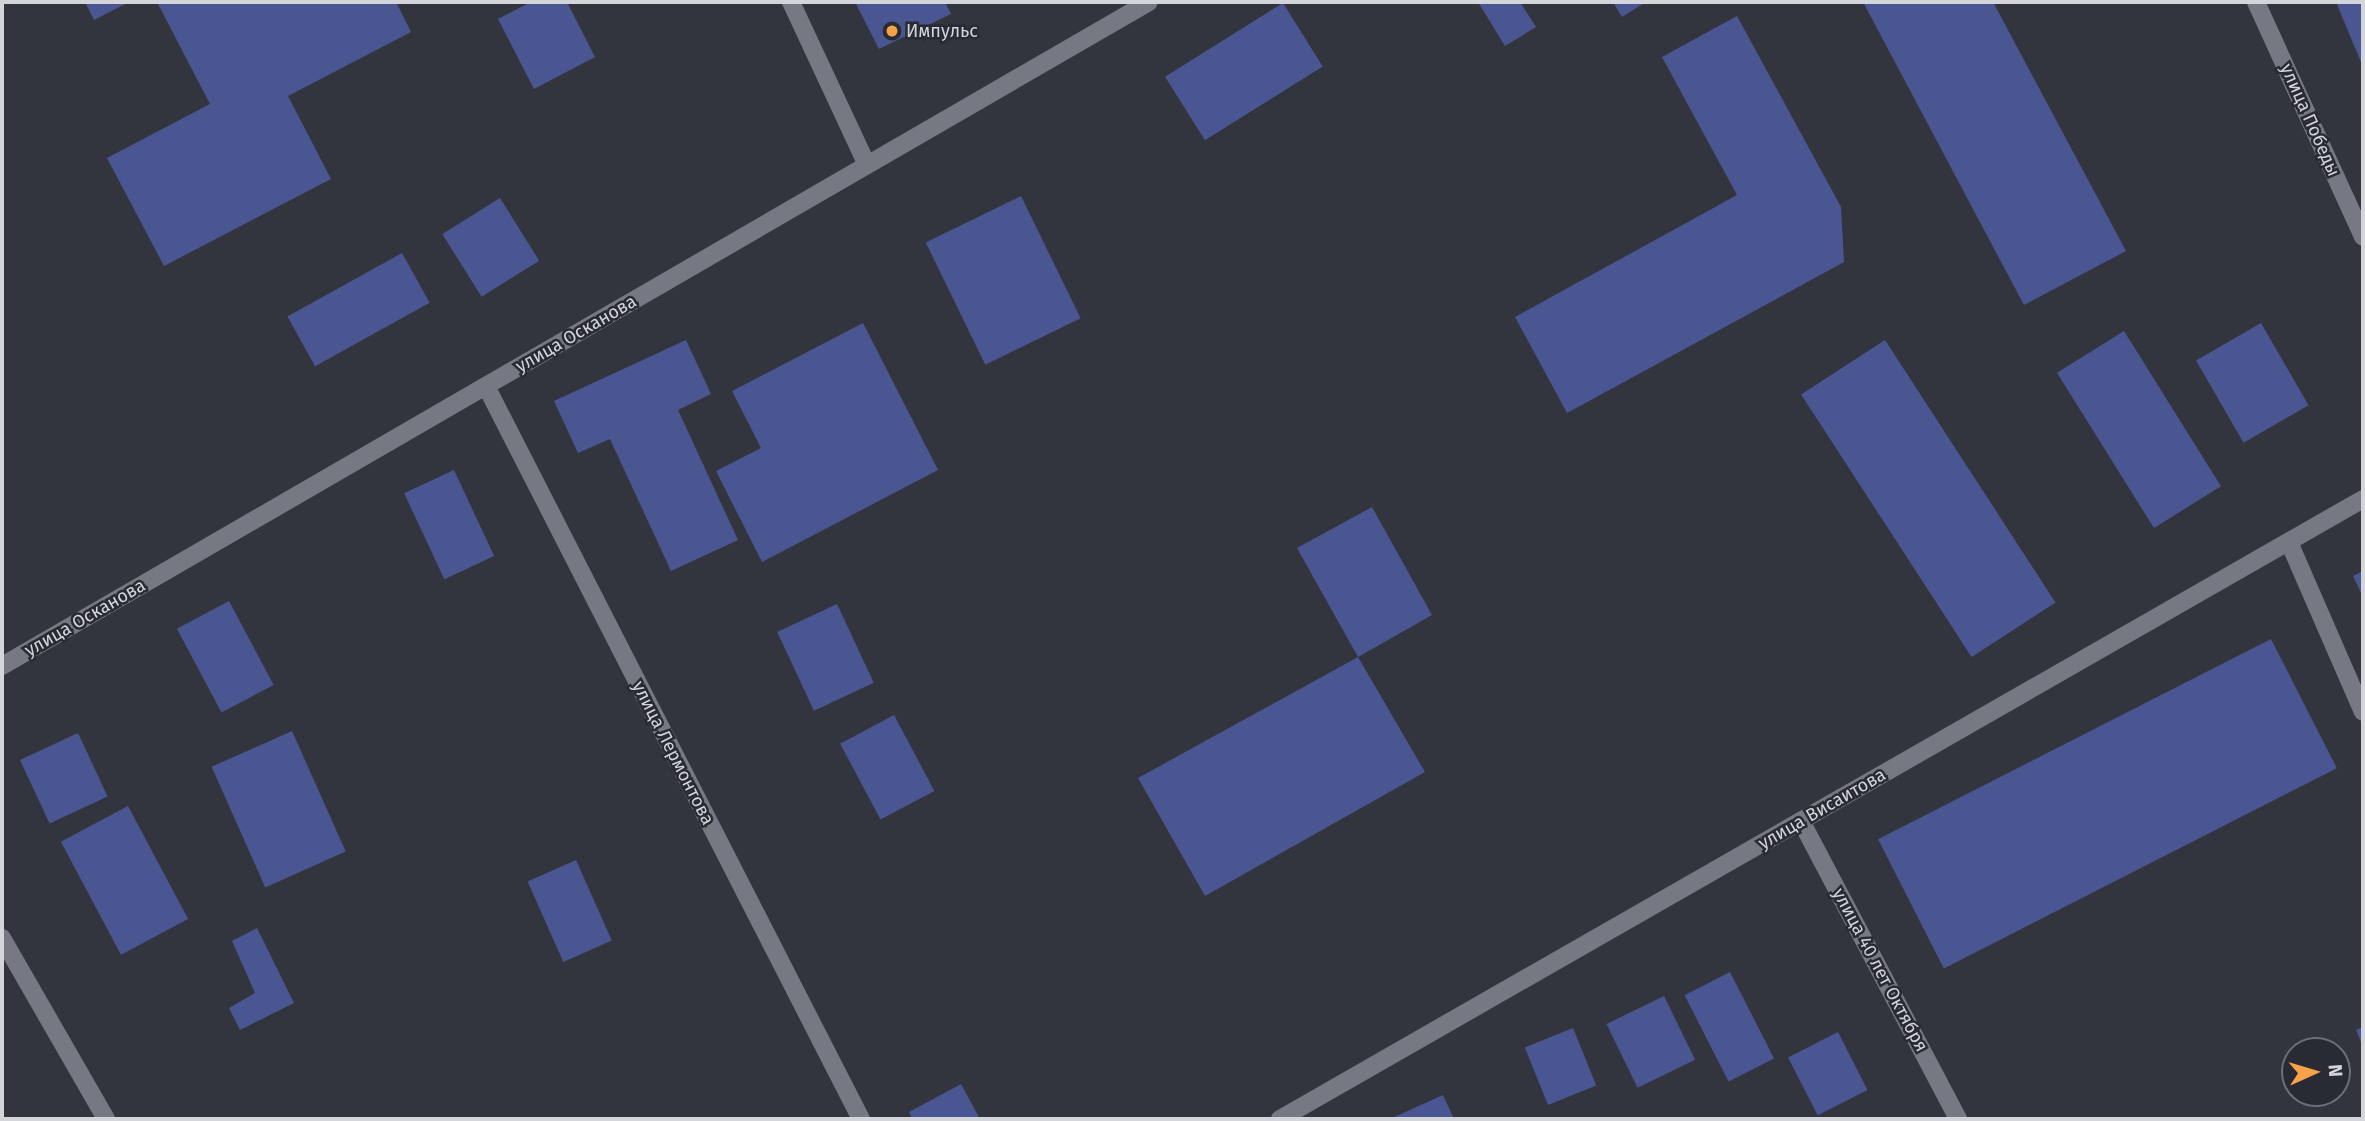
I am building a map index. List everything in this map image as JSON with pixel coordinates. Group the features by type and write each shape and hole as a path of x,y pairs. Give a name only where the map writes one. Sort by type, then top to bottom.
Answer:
{"street":[{"path":"791,2 867,165"},
{"name":"улица Осканова","path":"2,666 1149,2"},
{"name":"улица Победы","path":"2256,2 2363,237"},
{"name":"улица Лермонтова","path":"486,386 861,1119"},
{"name":"улица Висаитова","path":"1282,1119 2363,499"},
{"path":"2288,542 2363,712"},
{"name":"улица 40 лет Октября","path":"1801,821 1958,1119"},
{"path":"2,938 106,1119"}],"building":[{"path":"85,2 129,2 94,20"},
{"path":"157,2 396,2 411,32 288,96 331,179 164,266 107,158 210,104"},
{"path":"531,2 567,2 595,57 534,89 498,19"},
{"name":"Импульс","path":"855,2 945,2 951,14 879,49"},
{"path":"1478,2 1520,2 1536,27 1505,46"},
{"path":"1613,2 1646,2 1622,17"},
{"path":"1863,2 1993,2 2126,251 2024,305"},
{"path":"2336,2 2363,2 2363,67"},
{"path":"1283,3 1323,67 1205,140 1165,77"},
{"path":"1737,16 1841,207 1844,262 1567,413 1515,317 1737,195 1662,57"},
{"path":"1021,196 1081,318 985,365 926,242"},
{"path":"500,198 539,261 482,297 442,234"},
{"path":"402,253 430,303 315,366 287,317"},
{"path":"863,323 938,470 762,562 716,471 761,448 732,391"},
{"path":"2261,323 2308,405 2244,443 2196,361"},
{"path":"2124,331 2221,486 2154,528 2057,373"},
{"path":"686,340 711,394 678,410 738,540 671,571 610,439 578,453 554,401"},
{"path":"1885,340 2055,603 1972,657 1801,394"},
{"path":"454,470 494,556 444,579 404,493"},
{"path":"1372,507 1432,615 1358,657 1297,548"},
{"path":"2363,571 2363,597 2353,576"},
{"path":"229,601 274,685 222,713 177,629"},
{"path":"837,604 874,683 814,711 777,632"},
{"path":"2271,639 2337,768 1944,968 1878,839"},
{"path":"1358,657 1425,772 1205,896 1138,778"},
{"path":"894,715 934,791 881,820 840,744"},
{"path":"292,731 346,852 265,887 212,767"},
{"path":"78,733 108,796 50,823 20,760"},
{"path":"128,806 188,919 121,955 61,842"},
{"path":"576,860 612,940 563,962 528,882"},
{"path":"257,928 294,1003 240,1030 229,1008 255,993 232,941"},
{"path":"1730,972 1774,1058 1729,1082 1685,995"},
{"path":"1664,996 1695,1060 1638,1088 1606,1024"},
{"path":"2363,1027 2363,1047 2356,1030"},
{"path":"1573,1028 1596,1085 1548,1105 1525,1047"},
{"path":"1838,1032 1868,1090 1818,1115 1788,1057"},
{"path":"961,1084 980,1119 912,1119 909,1112"},
{"path":"1443,1095 1454,1119 1390,1119"}],"place":[{"name":"Импульс","path":"892,31"}]}
